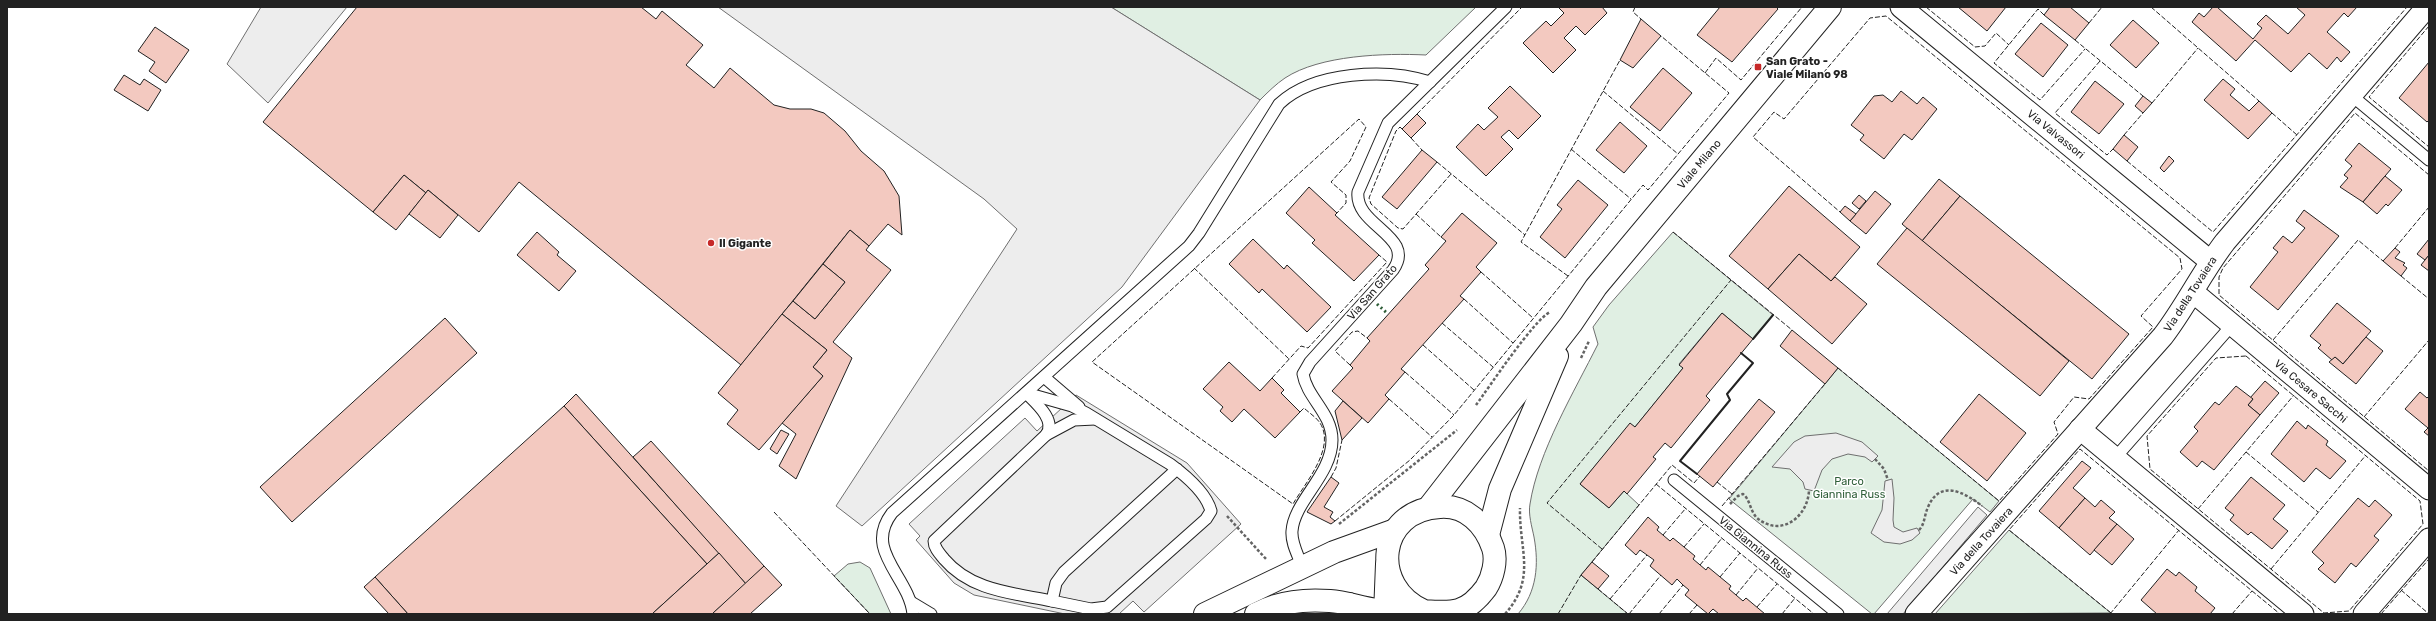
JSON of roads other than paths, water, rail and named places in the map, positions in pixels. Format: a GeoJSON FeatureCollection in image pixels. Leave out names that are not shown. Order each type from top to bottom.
{"type":"FeatureCollection","features":[{"type":"Feature","properties":{"kind":"street","name":"Viale Milano"},"geometry":{"type":"LineString","coordinates":[[1571,324],[1596,287],[1830,7]]}},
{"type":"Feature","properties":{"kind":"street","name":"Via Valvassori"},"geometry":{"type":"LineString","coordinates":[[1901,7],[2210,261]]}},
{"type":"Feature","properties":{"kind":"street","name":"Via della Tovaiera"},"geometry":{"type":"LineString","coordinates":[[1916,614],[2163,336],[2193,292],[2210,261],[2427,7]]}},
{"type":"Feature","properties":{"kind":"street","name":"Via Cesare Sacchi"},"geometry":{"type":"LineString","coordinates":[[2193,292],[2429,489]]}},
{"type":"Feature","properties":{"kind":"street"},"geometry":{"type":"LineString","coordinates":[[1429,507],[1571,324]]}},
{"type":"Feature","properties":{"kind":"street"},"geometry":{"type":"LineString","coordinates":[[1488,535],[1500,489],[1571,324]]}},
{"type":"Feature","properties":{"kind":"street"},"geometry":{"type":"LineString","coordinates":[[2080,429],[2303,614]]}},
{"type":"Feature","properties":{"kind":"street"},"geometry":{"type":"LineString","coordinates":[[1256,614],[1279,605],[1306,601],[1386,612],[1424,611],[1450,613],[1463,611],[1479,598],[1489,584],[1492,573],[1494,551],[1488,535],[1478,521],[1464,511],[1446,506],[1429,507],[1416,512],[1404,520],[1395,530],[1388,546],[1386,612]]}},
{"type":"Feature","properties":{"kind":"street"},"geometry":{"type":"LineString","coordinates":[[1204,614],[1299,559],[1395,530]]}},
{"type":"Feature","properties":{"kind":"street"},"geometry":{"type":"LineString","coordinates":[[2364,614],[2429,539]]}},
{"type":"Feature","properties":{"kind":"street"},"geometry":{"type":"LineString","coordinates":[[1387,564],[1391,581],[1400,596],[1412,606],[1424,611]]}},
{"type":"Feature","properties":{"kind":"lane","name":"Via San Grato"},"geometry":{"type":"LineString","coordinates":[[1299,559],[1292,538],[1294,523],[1327,464],[1332,438],[1327,417],[1307,386],[1303,374],[1310,362],[1396,266],[1399,258],[1396,245],[1361,210],[1357,199],[1358,192],[1385,128],[1506,7]]}},
{"type":"Feature","properties":{"kind":"lane"},"geometry":{"type":"LineString","coordinates":[[912,614],[911,602],[883,549],[882,536],[886,521],[892,513],[1188,246],[1199,233],[1272,113],[1288,96],[1297,90],[1321,81],[1356,76],[1398,74],[1430,82]]}},
{"type":"Feature","properties":{"kind":"lane"},"geometry":{"type":"LineString","coordinates":[[2351,95],[2429,160]]}},
{"type":"Feature","properties":{"kind":"lane"},"geometry":{"type":"LineString","coordinates":[[2115,458],[2232,325]]}},
{"type":"Feature","properties":{"kind":"lane"},"geometry":{"type":"LineString","coordinates":[[1044,377],[1086,413]]}},
{"type":"Feature","properties":{"kind":"lane"},"geometry":{"type":"LineString","coordinates":[[1026,393],[1072,406],[1086,413],[1177,469],[1206,500],[1211,511],[1206,519],[1107,607],[1091,610],[977,585],[951,567],[934,545],[938,534],[1046,435],[1074,420],[1097,420]]}},
{"type":"Feature","properties":{"kind":"lane"},"geometry":{"type":"LineString","coordinates":[[1026,393],[1046,415],[1050,427],[1046,435]]}},
{"type":"Feature","properties":{"kind":"lane"},"geometry":{"type":"LineString","coordinates":[[1052,602],[1056,584],[1064,572],[1177,469]]}},
{"type":"Feature","properties":{"kind":"lane","name":"Via Giannina Russ"},"geometry":{"type":"LineString","coordinates":[[1674,480],[1838,614]]}},
{"type":"Feature","properties":{"kind":"lane"},"geometry":{"type":"LineString","coordinates":[[911,602],[931,614]]}},
{"type":"Feature","properties":{"kind":"place","name":"San Grato - Viale Milano 98"},"geometry":{"type":"Point","coordinates":[1758,67]}},
{"type":"Feature","properties":{"kind":"place","name":"Il Gigante"},"geometry":{"type":"Point","coordinates":[711,243]}},
{"type":"Feature","properties":{"kind":"park label","name":"Parco Giannina Russ"},"geometry":{"type":"Point","coordinates":[1849,487]}}]}
